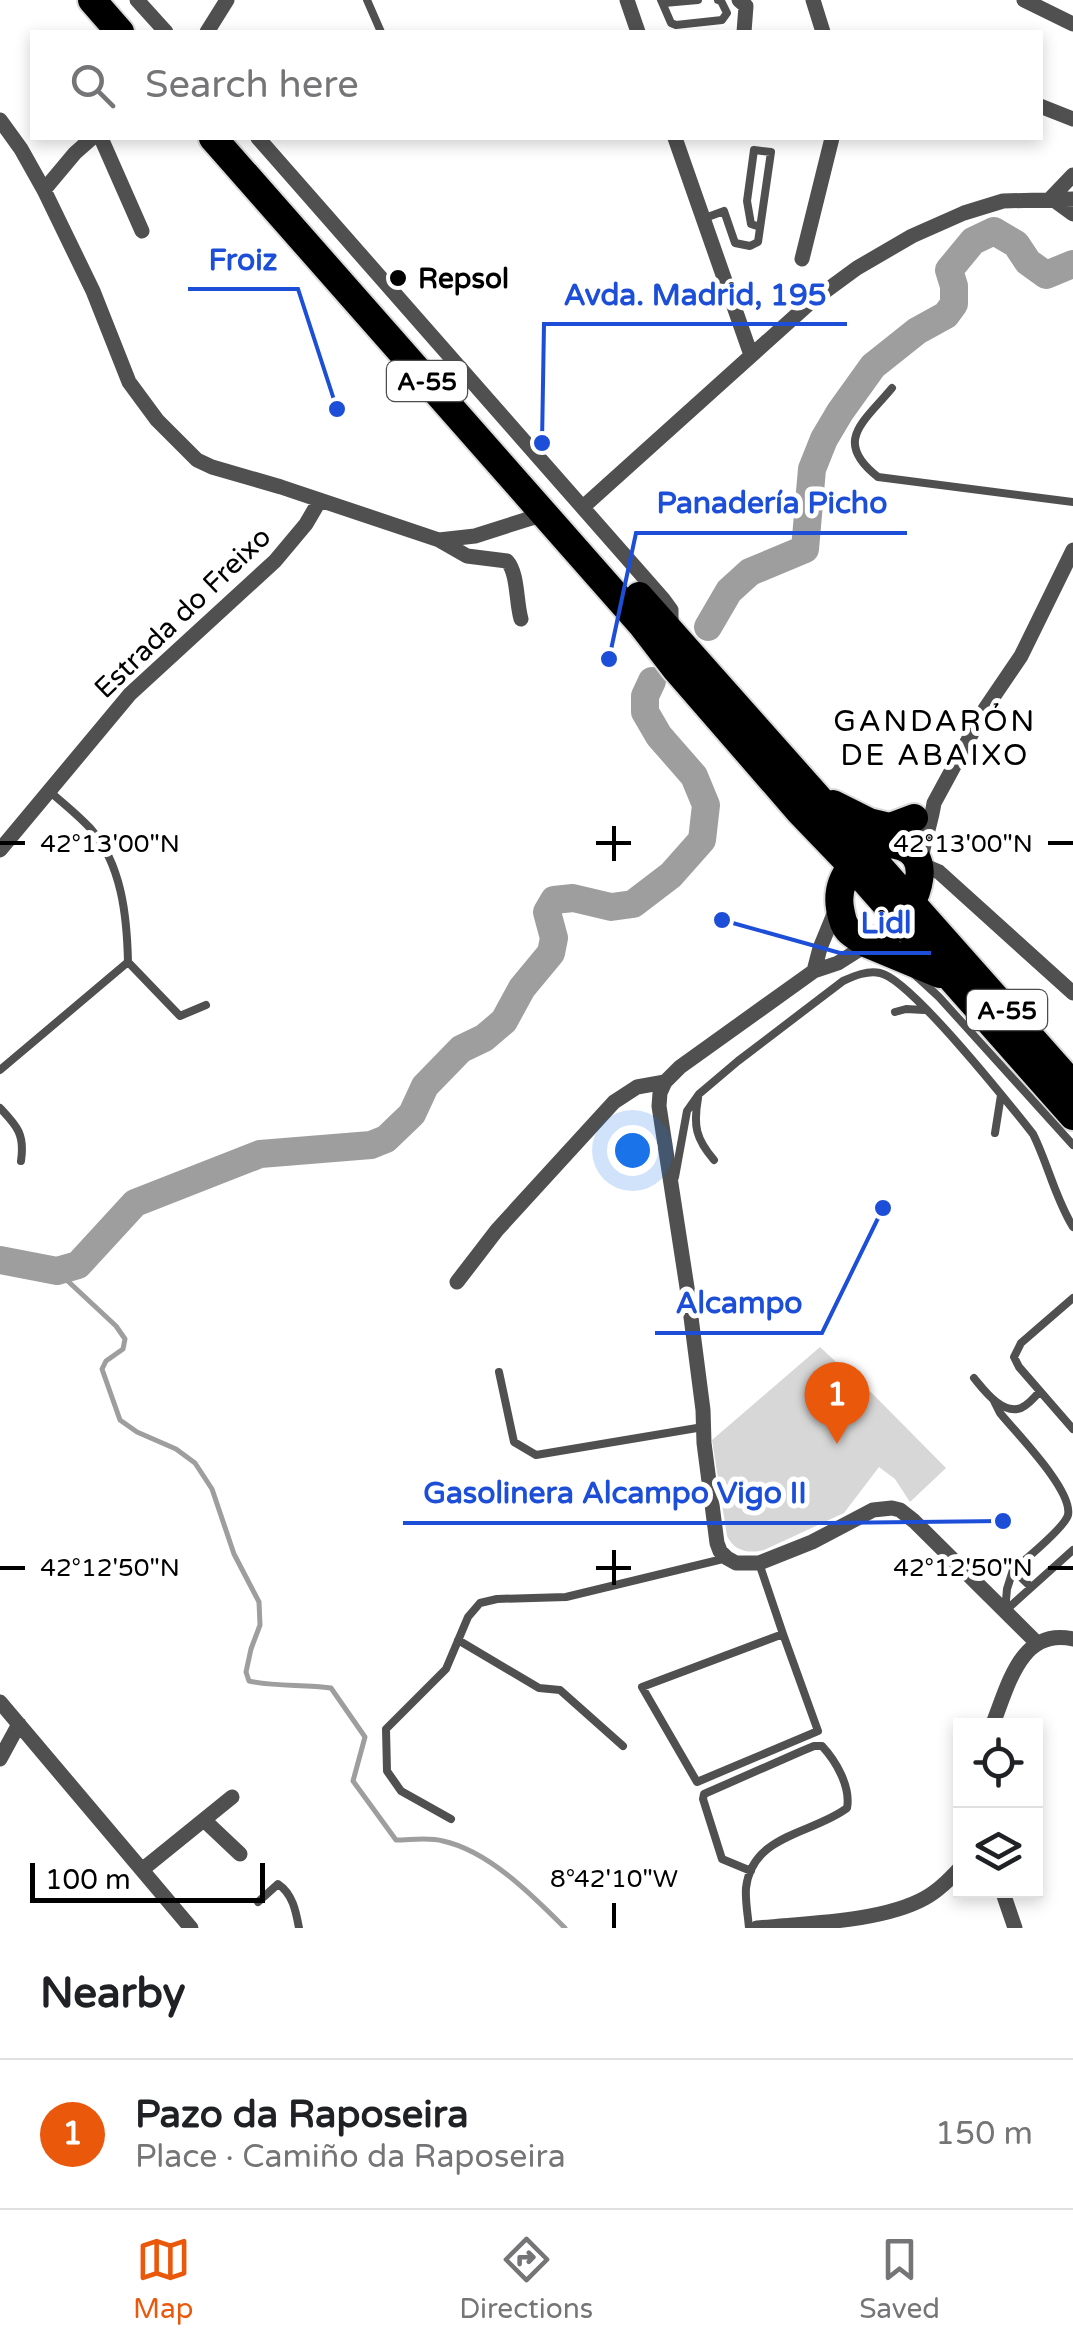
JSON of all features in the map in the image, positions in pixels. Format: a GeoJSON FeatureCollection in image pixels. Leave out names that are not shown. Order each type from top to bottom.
{"type":"FeatureCollection","features":[{"type":"Feature","properties":{"kind":"highway"},"geometry":{"type":"LineString","coordinates":[[92,0],[118,30]]}},
{"type":"Feature","properties":{"kind":"highway"},"geometry":{"type":"LineString","coordinates":[[115,0],[141,30]]}},
{"type":"Feature","properties":{"kind":"highway","name":"A-55"},"geometry":{"type":"LineString","coordinates":[[215,140],[642,625],[675,668],[809,804],[901,858],[942,936],[1073,1084]]}},
{"type":"Feature","properties":{"kind":"highway","name":"A-55"},"geometry":{"type":"LineString","coordinates":[[238,140],[671,630],[809,804]]}},
{"type":"Feature","properties":{"kind":"highway"},"geometry":{"type":"LineString","coordinates":[[809,804],[890,827],[901,858],[886,936],[868,944]]}},
{"type":"Feature","properties":{"kind":"highway"},"geometry":{"type":"LineString","coordinates":[[809,804],[848,930],[868,944],[953,981]]}},
{"type":"Feature","properties":{"kind":"highway"},"geometry":{"type":"LineString","coordinates":[[839,900],[844,877],[901,858]]}},
{"type":"Feature","properties":{"kind":"highway","name":"A-55"},"geometry":{"type":"LineString","coordinates":[[901,858],[953,981],[1073,1116]]}},
{"type":"Feature","properties":{"kind":"street"},"geometry":{"type":"LineString","coordinates":[[137,0],[164,30]]}},
{"type":"Feature","properties":{"kind":"street"},"geometry":{"type":"LineString","coordinates":[[208,30],[227,0]]}},
{"type":"Feature","properties":{"kind":"street"},"geometry":{"type":"LineString","coordinates":[[626,0],[637,30]]}},
{"type":"Feature","properties":{"kind":"street"},"geometry":{"type":"LineString","coordinates":[[740,0],[746,6],[744,30]]}},
{"type":"Feature","properties":{"kind":"street"},"geometry":{"type":"LineString","coordinates":[[814,0],[822,30]]}},
{"type":"Feature","properties":{"kind":"street"},"geometry":{"type":"LineString","coordinates":[[1024,0],[1073,24]]}},
{"type":"Feature","properties":{"kind":"street"},"geometry":{"type":"LineString","coordinates":[[1043,107],[1073,119]]}},
{"type":"Feature","properties":{"kind":"street"},"geometry":{"type":"LineString","coordinates":[[0,120],[44,190],[93,292],[130,382],[157,420],[197,460],[439,540],[467,556],[507,561],[514,568],[520,620]]}},
{"type":"Feature","properties":{"kind":"street"},"geometry":{"type":"LineString","coordinates":[[44,190],[90,140]]}},
{"type":"Feature","properties":{"kind":"street"},"geometry":{"type":"LineString","coordinates":[[103,140],[142,231]]}},
{"type":"Feature","properties":{"kind":"street"},"geometry":{"type":"LineString","coordinates":[[260,140],[671,610],[671,630]]}},
{"type":"Feature","properties":{"kind":"street"},"geometry":{"type":"LineString","coordinates":[[676,140],[751,354]]}},
{"type":"Feature","properties":{"kind":"street"},"geometry":{"type":"LineString","coordinates":[[802,259],[832,140]]}},
{"type":"Feature","properties":{"kind":"street"},"geometry":{"type":"LineString","coordinates":[[1051,198],[1073,175]]}},
{"type":"Feature","properties":{"kind":"street"},"geometry":{"type":"LineString","coordinates":[[1051,198],[1073,214]]}},
{"type":"Feature","properties":{"kind":"street"},"geometry":{"type":"LineString","coordinates":[[583,506],[812,301],[857,268],[912,236],[964,213],[1003,201],[1073,199]]}},
{"type":"Feature","properties":{"kind":"street","name":"Estrada do Freixo"},"geometry":{"type":"LineString","coordinates":[[0,850],[130,694],[274,561],[306,524],[320,500]]}},
{"type":"Feature","properties":{"kind":"street"},"geometry":{"type":"LineString","coordinates":[[439,540],[476,536],[544,514]]}},
{"type":"Feature","properties":{"kind":"street"},"geometry":{"type":"LineString","coordinates":[[1073,550],[1021,656],[985,709],[901,858],[939,872],[1073,994]]}},
{"type":"Feature","properties":{"kind":"street"},"geometry":{"type":"LineString","coordinates":[[814,971],[839,900]]}},
{"type":"Feature","properties":{"kind":"street"},"geometry":{"type":"LineString","coordinates":[[868,944],[838,963],[814,971],[700,1051],[665,1082],[660,1093],[658,1106],[693,1333],[717,1543],[726,1558],[736,1563],[759,1563],[812,1542],[872,1510],[900,1510],[1036,1642]]}},
{"type":"Feature","properties":{"kind":"street"},"geometry":{"type":"LineString","coordinates":[[457,1282],[497,1230],[614,1102],[637,1087],[665,1082]]}},
{"type":"Feature","properties":{"kind":"street"},"geometry":{"type":"LineString","coordinates":[[995,1718],[1013,1673],[1036,1642],[1053,1636],[1073,1639]]}},
{"type":"Feature","properties":{"kind":"street"},"geometry":{"type":"LineString","coordinates":[[0,1702],[190,1928]]}},
{"type":"Feature","properties":{"kind":"street"},"geometry":{"type":"LineString","coordinates":[[0,1759],[19,1724]]}},
{"type":"Feature","properties":{"kind":"street"},"geometry":{"type":"LineString","coordinates":[[143,1869],[232,1797]]}},
{"type":"Feature","properties":{"kind":"street"},"geometry":{"type":"LineString","coordinates":[[204,1820],[240,1854]]}},
{"type":"Feature","properties":{"kind":"street"},"geometry":{"type":"LineString","coordinates":[[753,1928],[838,1920],[903,1908],[926,1898],[953,1874]]}},
{"type":"Feature","properties":{"kind":"street"},"geometry":{"type":"LineString","coordinates":[[1005,1898],[1015,1928]]}},
{"type":"Feature","properties":{"kind":"lane"},"geometry":{"type":"LineString","coordinates":[[367,0],[380,30]]}},
{"type":"Feature","properties":{"kind":"lane"},"geometry":{"type":"LineString","coordinates":[[698,0],[662,2],[676,25],[722,20],[726,13],[718,0]]}},
{"type":"Feature","properties":{"kind":"lane"},"geometry":{"type":"LineString","coordinates":[[703,219],[724,211],[734,243],[750,246],[758,242],[771,152],[754,150],[746,202],[751,224],[760,227]]}},
{"type":"Feature","properties":{"kind":"lane"},"geometry":{"type":"LineString","coordinates":[[892,388],[856,433],[853,447],[862,464],[878,476],[1073,502]]}},
{"type":"Feature","properties":{"kind":"lane"},"geometry":{"type":"LineString","coordinates":[[49,791],[90,828],[107,855],[128,925],[128,962],[180,1016],[206,1005]]}},
{"type":"Feature","properties":{"kind":"lane"},"geometry":{"type":"LineString","coordinates":[[897,956],[1073,1146]]}},
{"type":"Feature","properties":{"kind":"lane"},"geometry":{"type":"LineString","coordinates":[[0,1070],[128,962]]}},
{"type":"Feature","properties":{"kind":"lane"},"geometry":{"type":"LineString","coordinates":[[673,1190],[687,1111],[699,1094],[843,981],[880,972],[898,980],[1033,1134],[1073,1227]]}},
{"type":"Feature","properties":{"kind":"lane"},"geometry":{"type":"LineString","coordinates":[[895,1012],[919,1008],[928,1012]]}},
{"type":"Feature","properties":{"kind":"lane"},"geometry":{"type":"LineString","coordinates":[[699,1094],[696,1130],[714,1160]]}},
{"type":"Feature","properties":{"kind":"lane"},"geometry":{"type":"LineString","coordinates":[[995,1133],[1001,1094]]}},
{"type":"Feature","properties":{"kind":"lane"},"geometry":{"type":"LineString","coordinates":[[0,1108],[17,1126],[23,1144],[22,1160]]}},
{"type":"Feature","properties":{"kind":"lane"},"geometry":{"type":"LineString","coordinates":[[1073,1298],[1021,1342],[1014,1358],[1073,1429]]}},
{"type":"Feature","properties":{"kind":"lane"},"geometry":{"type":"LineString","coordinates":[[499,1372],[514,1442],[536,1455],[703,1426]]}},
{"type":"Feature","properties":{"kind":"lane"},"geometry":{"type":"LineString","coordinates":[[974,1378],[1067,1500],[1068,1516],[1060,1527],[1014,1570],[1005,1611]]}},
{"type":"Feature","properties":{"kind":"lane"},"geometry":{"type":"LineString","coordinates":[[994,1401],[1015,1409],[1023,1407],[1040,1391]]}},
{"type":"Feature","properties":{"kind":"lane"},"geometry":{"type":"LineString","coordinates":[[1005,1611],[1073,1550]]}},
{"type":"Feature","properties":{"kind":"lane"},"geometry":{"type":"LineString","coordinates":[[451,1819],[400,1791],[387,1771],[386,1729],[446,1669],[468,1617],[480,1602],[566,1597],[726,1558]]}},
{"type":"Feature","properties":{"kind":"lane"},"geometry":{"type":"LineString","coordinates":[[759,1563],[818,1731],[697,1782],[642,1686],[783,1634]]}},
{"type":"Feature","properties":{"kind":"lane"},"geometry":{"type":"LineString","coordinates":[[1014,1570],[1031,1587]]}},
{"type":"Feature","properties":{"kind":"lane"},"geometry":{"type":"LineString","coordinates":[[458,1640],[539,1688],[560,1690],[623,1746]]}},
{"type":"Feature","properties":{"kind":"lane"},"geometry":{"type":"LineString","coordinates":[[751,1870],[722,1858],[704,1794],[814,1746],[822,1746],[846,1785],[847,1808],[763,1851],[751,1870],[746,1889],[753,1928]]}},
{"type":"Feature","properties":{"kind":"lane"},"geometry":{"type":"LineString","coordinates":[[258,1902],[278,1884],[294,1905],[299,1928]]}},
{"type":"Feature","properties":{"kind":"shaded area"},"geometry":{"type":"Polygon","coordinates":[[[820,1347],[851,1372],[946,1468],[910,1502],[895,1479],[879,1467],[844,1513],[764,1550],[742,1550],[727,1536],[712,1440],[820,1347]]]}},
{"type":"Feature","properties":{"kind":"waterway"},"geometry":{"type":"LineString","coordinates":[[708,627],[729,591],[750,572],[805,549],[812,469],[824,439],[873,366],[917,331],[946,315],[954,304],[949,270],[973,241],[994,231],[1016,244],[1028,262],[1046,275],[1073,264]]}},
{"type":"Feature","properties":{"kind":"waterway"},"geometry":{"type":"LineString","coordinates":[[0,1260],[57,1271],[78,1265],[135,1203],[260,1154],[371,1145],[386,1139],[412,1114],[425,1086],[461,1049],[484,1038],[504,1021],[522,988],[551,953],[554,938],[547,912],[554,900],[573,898],[611,907],[633,904],[671,875],[702,840],[706,805],[694,776],[659,736],[645,712],[645,696],[652,681]]}},
{"type":"Feature","properties":{"kind":"waterway"},"geometry":{"type":"LineString","coordinates":[[57,1271],[125,1339],[123,1349],[106,1361],[102,1369],[120,1420],[195,1463],[212,1489],[234,1554],[259,1602],[260,1625],[246,1672],[249,1681],[331,1688],[365,1737],[353,1781],[396,1840],[438,1840],[477,1854],[509,1876],[565,1928]]}},
{"type":"Feature","properties":{"kind":"place","name":"Repsol"},"geometry":{"type":"Point","coordinates":[398,278]}},
{"type":"Feature","properties":{"kind":"place","name":"Froiz"},"geometry":{"type":"Point","coordinates":[337,409]}},
{"type":"Feature","properties":{"kind":"place","name":"Avda. Madrid, 195"},"geometry":{"type":"Point","coordinates":[542,443]}},
{"type":"Feature","properties":{"kind":"place","name":"Panadería Picho"},"geometry":{"type":"Point","coordinates":[609,659]}},
{"type":"Feature","properties":{"kind":"place","name":"Lidl"},"geometry":{"type":"Point","coordinates":[722,920]}},
{"type":"Feature","properties":{"kind":"place","name":"Alcampo"},"geometry":{"type":"Point","coordinates":[883,1208]}},
{"type":"Feature","properties":{"kind":"place","name":"Pazo da Raposeira"},"geometry":{"type":"Point","coordinates":[837,1444]}},
{"type":"Feature","properties":{"kind":"place","name":"Gasolinera Alcampo Vigo II"},"geometry":{"type":"Point","coordinates":[1003,1521]}},
{"type":"Feature","properties":{"kind":"district","name":"GANDARÓN DE ABAIXO"},"geometry":{"type":"Point","coordinates":[935,738]}}]}
